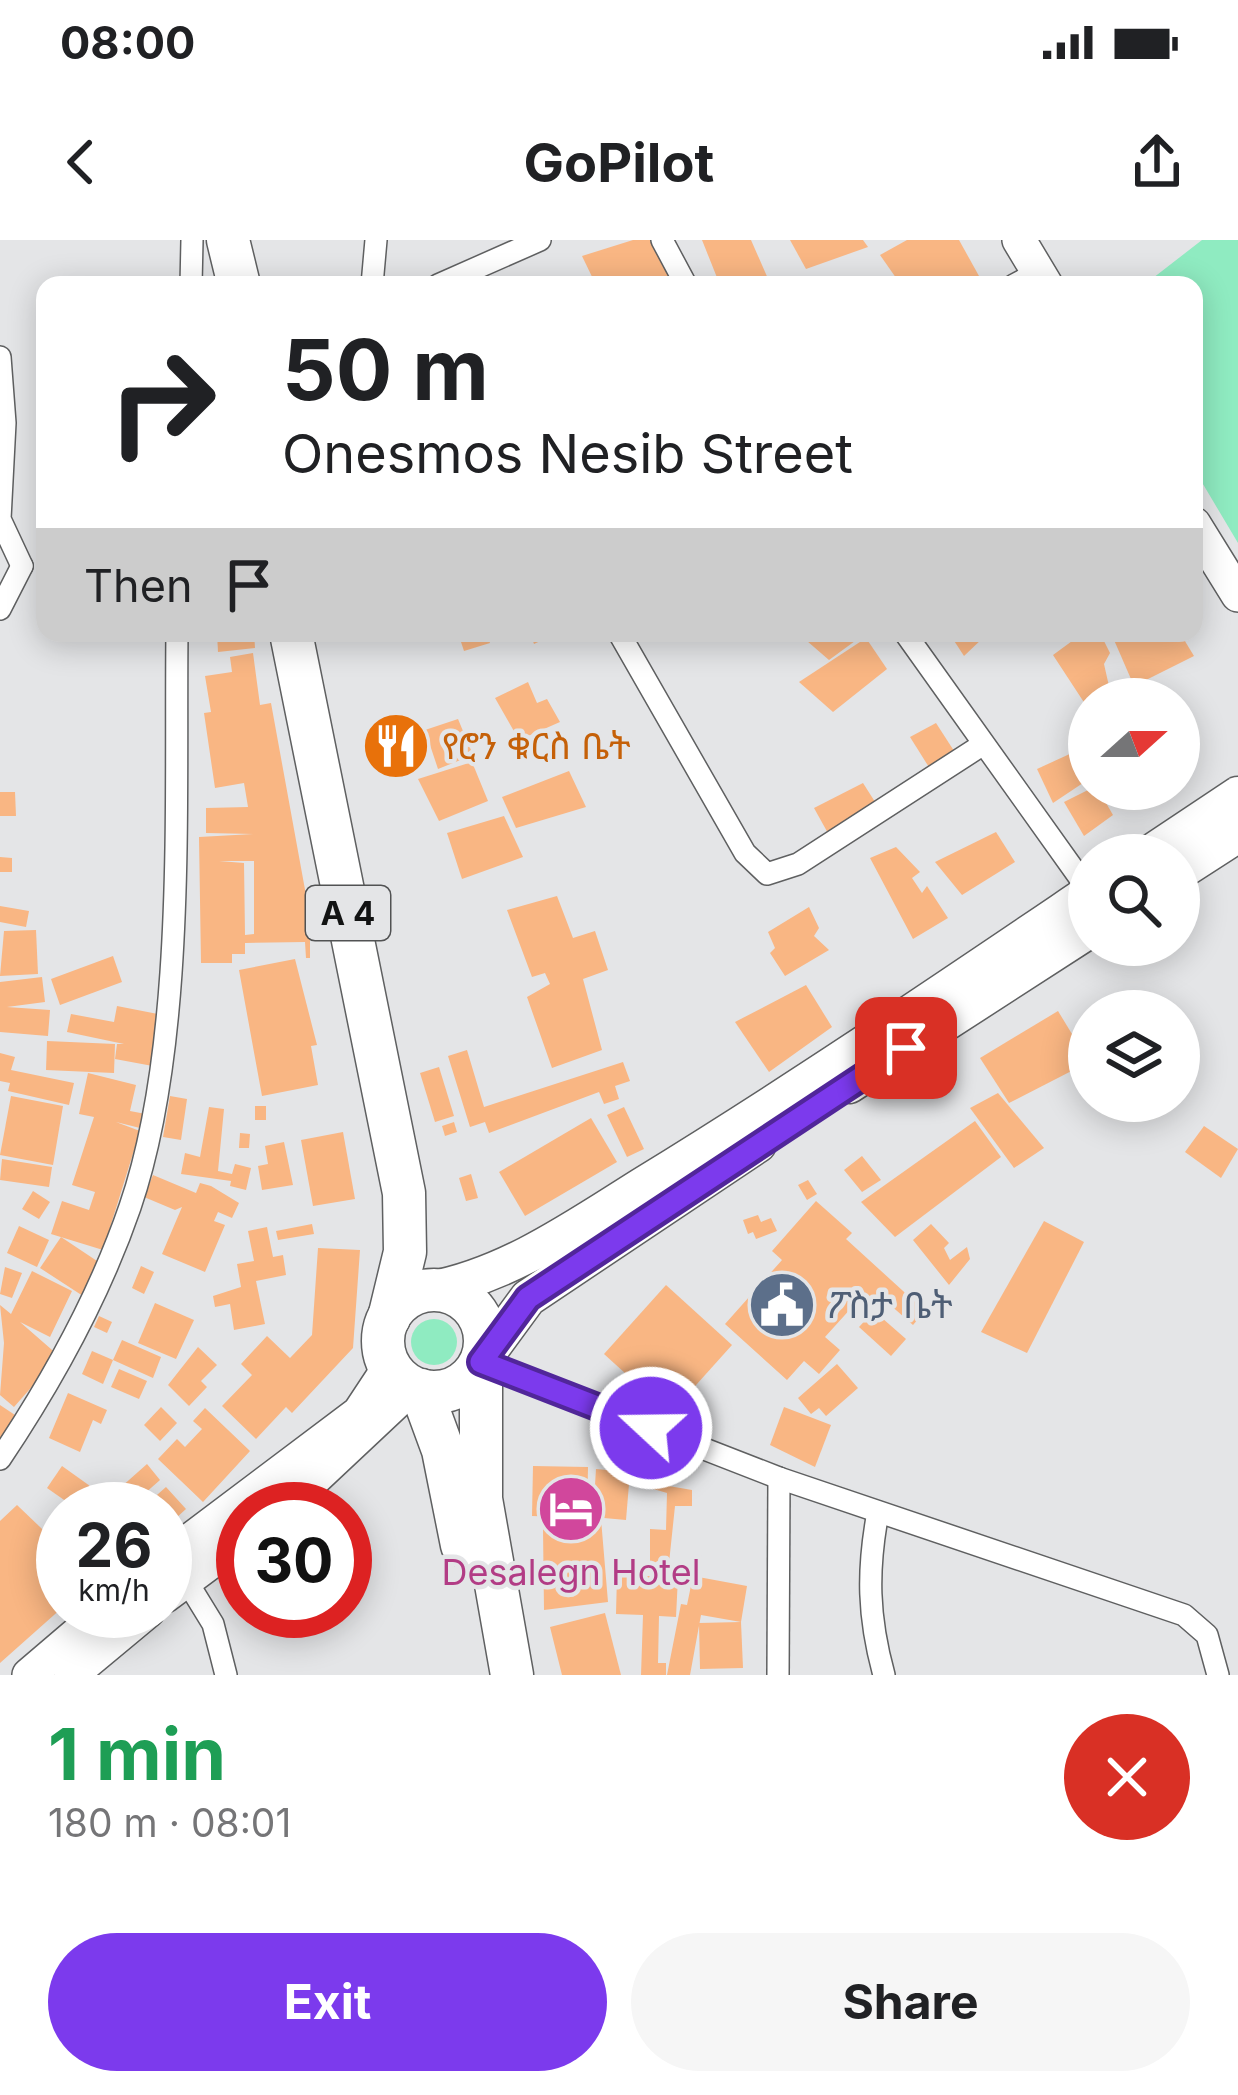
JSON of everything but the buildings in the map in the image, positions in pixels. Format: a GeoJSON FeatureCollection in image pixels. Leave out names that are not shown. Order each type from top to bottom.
{"type":"FeatureCollection","features":[{"type":"Feature","properties":{"kind":"highway"},"geometry":{"type":"LineString","coordinates":[[228,240],[237,276]]}},
{"type":"Feature","properties":{"kind":"highway","name":"A 4"},"geometry":{"type":"LineString","coordinates":[[293,642],[404,1192],[406,1252],[388,1318]]}},
{"type":"Feature","properties":{"kind":"highway","name":"A 4"},"geometry":{"type":"LineString","coordinates":[[404,1192],[453,1295]]}},
{"type":"Feature","properties":{"kind":"highway"},"geometry":{"type":"LineString","coordinates":[[488,1675],[443,1450],[384,1334],[388,1318],[412,1295],[453,1295],[484,1334],[481,1499],[512,1675]]}},
{"type":"Feature","properties":{"kind":"highway"},"geometry":{"type":"LineString","coordinates":[[408,1381],[457,1387],[481,1362]]}},
{"type":"Feature","properties":{"kind":"main road"},"geometry":{"type":"LineString","coordinates":[[1180,834],[1238,795]]}},
{"type":"Feature","properties":{"kind":"main road"},"geometry":{"type":"LineString","coordinates":[[1200,858],[1238,834]]}},
{"type":"Feature","properties":{"kind":"main road"},"geometry":{"type":"LineString","coordinates":[[760,1130],[1068,907]]}},
{"type":"Feature","properties":{"kind":"main road"},"geometry":{"type":"LineString","coordinates":[[453,1295],[506,1265],[649,1199],[1068,943]]}},
{"type":"Feature","properties":{"kind":"main road"},"geometry":{"type":"LineString","coordinates":[[481,1362],[528,1298],[649,1199]]}},
{"type":"Feature","properties":{"kind":"street"},"geometry":{"type":"LineString","coordinates":[[190,276],[192,240]]}},
{"type":"Feature","properties":{"kind":"street"},"geometry":{"type":"LineString","coordinates":[[373,276],[376,240]]}},
{"type":"Feature","properties":{"kind":"street"},"geometry":{"type":"LineString","coordinates":[[458,276],[540,240]]}},
{"type":"Feature","properties":{"kind":"street"},"geometry":{"type":"LineString","coordinates":[[662,240],[681,276]]}},
{"type":"Feature","properties":{"kind":"street"},"geometry":{"type":"LineString","coordinates":[[1019,240],[1031,276]]}},
{"type":"Feature","properties":{"kind":"street"},"geometry":{"type":"LineString","coordinates":[[0,357],[5,423],[0,519],[34,567],[0,609]]}},
{"type":"Feature","properties":{"kind":"street"},"geometry":{"type":"LineString","coordinates":[[1203,539],[1238,595]]}},
{"type":"Feature","properties":{"kind":"street"},"geometry":{"type":"LineString","coordinates":[[0,1459],[73,1339],[107,1267],[136,1183],[168,977],[177,642]]}},
{"type":"Feature","properties":{"kind":"street"},"geometry":{"type":"LineString","coordinates":[[624,642],[745,853],[767,874],[798,864],[982,745]]}},
{"type":"Feature","properties":{"kind":"street"},"geometry":{"type":"LineString","coordinates":[[911,642],[1068,863]]}},
{"type":"Feature","properties":{"kind":"street"},"geometry":{"type":"LineString","coordinates":[[481,1362],[779,1478],[1184,1615],[1207,1635],[1218,1675]]}},
{"type":"Feature","properties":{"kind":"street"},"geometry":{"type":"LineString","coordinates":[[309,1482],[408,1381]]}},
{"type":"Feature","properties":{"kind":"street"},"geometry":{"type":"LineString","coordinates":[[192,1561],[358,1413],[408,1381]]}},
{"type":"Feature","properties":{"kind":"street"},"geometry":{"type":"LineString","coordinates":[[778,1675],[779,1478]]}},
{"type":"Feature","properties":{"kind":"street"},"geometry":{"type":"LineString","coordinates":[[878,1512],[868,1570],[869,1622],[884,1675]]}},
{"type":"Feature","properties":{"kind":"street"},"geometry":{"type":"LineString","coordinates":[[192,1601],[213,1624],[226,1675]]}},
{"type":"Feature","properties":{"kind":"street"},"geometry":{"type":"LineString","coordinates":[[29,1675],[72,1638]]}},
{"type":"Feature","properties":{"kind":"street"},"geometry":{"type":"LineString","coordinates":[[71,1675],[116,1638]]}},
{"type":"Feature","properties":{"kind":"green space"},"geometry":{"type":"Polygon","coordinates":[[[1202,240],[1238,240],[1238,543],[1203,484],[1203,276],[1156,276],[1202,240]]]}},
{"type":"Feature","properties":{"kind":"green space"},"geometry":{"type":"Polygon","coordinates":[[[434,1319],[451,1325],[457,1342],[451,1359],[434,1365],[417,1359],[411,1342],[417,1325],[434,1319]]]}},
{"type":"Feature","properties":{"kind":"place","name":"የሮን ቁርስ ቤት"},"geometry":{"type":"Point","coordinates":[396,746]}},
{"type":"Feature","properties":{"kind":"place","name":"ፖስታ ቤት"},"geometry":{"type":"Point","coordinates":[782,1305]}},
{"type":"Feature","properties":{"kind":"place","name":"Desalegn Hotel"},"geometry":{"type":"Point","coordinates":[571,1509]}},
{"type":"Feature","properties":{"kind":"route"},"geometry":{"type":"LineString","coordinates":[[651,1428],[481,1362],[528,1298],[906,1048]]}}]}
